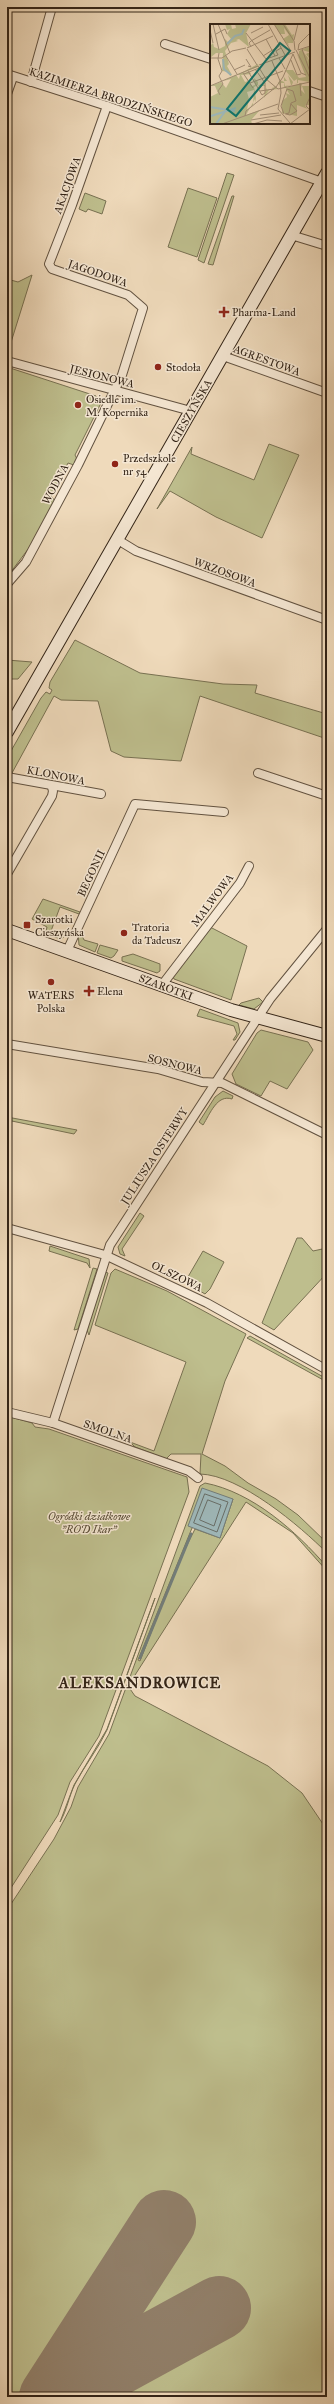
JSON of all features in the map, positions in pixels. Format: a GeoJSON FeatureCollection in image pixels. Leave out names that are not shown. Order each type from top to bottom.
{"type":"FeatureCollection","features":[{"type":"Feature","properties":{"kind":"main road","name":"CIESZYŃSKA"},"geometry":{"type":"LineString","coordinates":[[7,732],[324,177]]}},
{"type":"Feature","properties":{"kind":"main road","name":"SZAROTKI"},"geometry":{"type":"LineString","coordinates":[[7,930],[257,1018],[327,1036]]}},
{"type":"Feature","properties":{"kind":"street"},"geometry":{"type":"LineString","coordinates":[[31,82],[52,7]]}},
{"type":"Feature","properties":{"kind":"street"},"geometry":{"type":"LineString","coordinates":[[166,44],[210,59]]}},
{"type":"Feature","properties":{"kind":"street"},"geometry":{"type":"LineString","coordinates":[[7,94],[10,76]]}},
{"type":"Feature","properties":{"kind":"street","name":"KAZIMIERZA BRODZIŃSKIEGO"},"geometry":{"type":"LineString","coordinates":[[10,76],[324,177]]}},
{"type":"Feature","properties":{"kind":"street"},"geometry":{"type":"LineString","coordinates":[[310,91],[327,97]]}},
{"type":"Feature","properties":{"kind":"street","name":"AKACJOWA"},"geometry":{"type":"LineString","coordinates":[[52,269],[49,264],[72,205],[107,106]]}},
{"type":"Feature","properties":{"kind":"street"},"geometry":{"type":"LineString","coordinates":[[291,235],[327,246]]}},
{"type":"Feature","properties":{"kind":"street","name":"JAGODOWA"},"geometry":{"type":"LineString","coordinates":[[52,269],[128,295],[143,308],[115,390]]}},
{"type":"Feature","properties":{"kind":"street","name":"AGRESTOWA"},"geometry":{"type":"LineString","coordinates":[[223,356],[327,393]]}},
{"type":"Feature","properties":{"kind":"street","name":"JESIONOWA"},"geometry":{"type":"LineString","coordinates":[[7,360],[191,411]]}},
{"type":"Feature","properties":{"kind":"street","name":"WODNA"},"geometry":{"type":"LineString","coordinates":[[7,584],[20,571],[34,548],[115,390]]}},
{"type":"Feature","properties":{"kind":"street","name":"WRZOSOWA"},"geometry":{"type":"LineString","coordinates":[[118,540],[136,551],[327,620]]}},
{"type":"Feature","properties":{"kind":"street"},"geometry":{"type":"LineString","coordinates":[[258,773],[327,796]]}},
{"type":"Feature","properties":{"kind":"street","name":"KLONOWA"},"geometry":{"type":"LineString","coordinates":[[7,777],[52,787],[101,794]]}},
{"type":"Feature","properties":{"kind":"street"},"geometry":{"type":"LineString","coordinates":[[7,874],[52,796],[52,787]]}},
{"type":"Feature","properties":{"kind":"street","name":"BEGONII"},"geometry":{"type":"LineString","coordinates":[[67,951],[135,804],[224,812]]}},
{"type":"Feature","properties":{"kind":"street","name":"MALWOWA"},"geometry":{"type":"LineString","coordinates":[[162,985],[240,883],[249,866]]}},
{"type":"Feature","properties":{"kind":"street","name":"JULIUSZA OSTERWY"},"geometry":{"type":"LineString","coordinates":[[53,1423],[105,1255],[257,1018],[270,999],[327,929]]}},
{"type":"Feature","properties":{"kind":"street","name":"SOSNOWA"},"geometry":{"type":"LineString","coordinates":[[7,1044],[158,1069],[202,1082],[216,1082],[232,1087],[327,1135]]}},
{"type":"Feature","properties":{"kind":"street","name":"OLSZOWA"},"geometry":{"type":"LineString","coordinates":[[7,1228],[105,1255],[206,1303],[327,1370]]}},
{"type":"Feature","properties":{"kind":"street","name":"SMOLNA"},"geometry":{"type":"LineString","coordinates":[[7,1412],[53,1423],[189,1471],[198,1478]]}},
{"type":"Feature","properties":{"kind":"green space"},"geometry":{"type":"Polygon","coordinates":[[[227,173],[234,175],[204,263],[198,260],[227,173]]]}},
{"type":"Feature","properties":{"kind":"green space"},"geometry":{"type":"Polygon","coordinates":[[[188,188],[217,198],[197,257],[168,247],[188,188]]]}},
{"type":"Feature","properties":{"kind":"green space"},"geometry":{"type":"Polygon","coordinates":[[[85,193],[106,201],[102,214],[88,209],[86,212],[79,209],[85,193]]]}},
{"type":"Feature","properties":{"kind":"green space"},"geometry":{"type":"Polygon","coordinates":[[[232,196],[234,196],[213,265],[208,264],[232,196]]]}},
{"type":"Feature","properties":{"kind":"green space"},"geometry":{"type":"Polygon","coordinates":[[[32,275],[7,352],[7,279],[18,282],[32,275]]]}},
{"type":"Feature","properties":{"kind":"green space"},"geometry":{"type":"Polygon","coordinates":[[[7,367],[96,396],[101,403],[75,455],[77,459],[74,465],[68,463],[51,496],[55,501],[32,544],[7,577],[7,367]]]}},
{"type":"Feature","properties":{"kind":"green space"},"geometry":{"type":"Polygon","coordinates":[[[269,444],[299,455],[262,538],[216,517],[170,491],[157,509],[192,447],[191,454],[254,480],[269,444]]]}},
{"type":"Feature","properties":{"kind":"green space"},"geometry":{"type":"Polygon","coordinates":[[[75,640],[140,673],[223,684],[257,685],[255,693],[327,714],[327,739],[200,696],[181,761],[124,757],[111,751],[98,701],[61,700],[54,696],[12,773],[7,771],[7,758],[41,698],[46,692],[50,694],[52,690],[49,688],[50,682],[75,640]]]}},
{"type":"Feature","properties":{"kind":"green space"},"geometry":{"type":"Polygon","coordinates":[[[7,660],[32,662],[18,679],[7,679],[7,660]]]}},
{"type":"Feature","properties":{"kind":"green space"},"geometry":{"type":"Polygon","coordinates":[[[43,899],[80,912],[79,914],[60,907],[51,931],[65,936],[63,938],[53,936],[46,931],[47,927],[32,919],[43,899]]]}},
{"type":"Feature","properties":{"kind":"green space"},"geometry":{"type":"Polygon","coordinates":[[[210,927],[247,946],[231,1000],[174,979],[173,977],[210,927]]]}},
{"type":"Feature","properties":{"kind":"green space"},"geometry":{"type":"Polygon","coordinates":[[[80,931],[84,940],[98,944],[95,952],[79,945],[78,933],[80,931]]]}},
{"type":"Feature","properties":{"kind":"green space"},"geometry":{"type":"Polygon","coordinates":[[[100,945],[118,950],[111,958],[97,953],[100,945]]]}},
{"type":"Feature","properties":{"kind":"green space"},"geometry":{"type":"Polygon","coordinates":[[[133,954],[160,964],[160,971],[157,973],[122,961],[122,957],[133,954]]]}},
{"type":"Feature","properties":{"kind":"green space"},"geometry":{"type":"Polygon","coordinates":[[[259,998],[263,1002],[254,1009],[239,1005],[241,1003],[259,998]]]}},
{"type":"Feature","properties":{"kind":"green space"},"geometry":{"type":"Polygon","coordinates":[[[200,1009],[238,1023],[240,1032],[235,1040],[233,1040],[237,1034],[234,1026],[197,1016],[200,1009]]]}},
{"type":"Feature","properties":{"kind":"green space"},"geometry":{"type":"Polygon","coordinates":[[[261,1030],[308,1042],[313,1050],[287,1089],[270,1081],[261,1096],[236,1084],[232,1074],[257,1033],[261,1030]]]}},
{"type":"Feature","properties":{"kind":"green space"},"geometry":{"type":"Polygon","coordinates":[[[223,1091],[233,1096],[232,1099],[222,1099],[218,1102],[203,1125],[199,1122],[215,1097],[223,1091]]]}},
{"type":"Feature","properties":{"kind":"green space"},"geometry":{"type":"Polygon","coordinates":[[[7,1117],[77,1130],[74,1134],[7,1120],[7,1117]]]}},
{"type":"Feature","properties":{"kind":"green space"},"geometry":{"type":"Polygon","coordinates":[[[140,1213],[144,1216],[122,1249],[125,1256],[120,1254],[118,1247],[140,1213]]]}},
{"type":"Feature","properties":{"kind":"green space"},"geometry":{"type":"Polygon","coordinates":[[[297,1238],[302,1238],[313,1251],[327,1248],[327,1273],[274,1330],[262,1323],[297,1238]]]}},
{"type":"Feature","properties":{"kind":"green space"},"geometry":{"type":"Polygon","coordinates":[[[50,1246],[89,1259],[90,1268],[87,1263],[49,1251],[50,1246]]]}},
{"type":"Feature","properties":{"kind":"green space"},"geometry":{"type":"Polygon","coordinates":[[[203,1251],[224,1262],[210,1289],[205,1294],[185,1282],[203,1251]]]}},
{"type":"Feature","properties":{"kind":"green space"},"geometry":{"type":"Polygon","coordinates":[[[93,1268],[97,1269],[78,1329],[74,1330],[93,1268]]]}},
{"type":"Feature","properties":{"kind":"green space"},"geometry":{"type":"Polygon","coordinates":[[[115,1269],[167,1291],[246,1334],[225,1381],[202,1454],[225,1466],[248,1483],[276,1499],[298,1515],[327,1543],[327,1553],[285,1516],[251,1492],[216,1477],[200,1474],[201,1454],[171,1454],[166,1459],[135,1447],[130,1442],[154,1451],[186,1362],[95,1325],[111,1273],[115,1269]]]}},
{"type":"Feature","properties":{"kind":"green space"},"geometry":{"type":"Polygon","coordinates":[[[105,1272],[108,1273],[89,1335],[87,1330],[105,1272]]]}},
{"type":"Feature","properties":{"kind":"green space"},"geometry":{"type":"Polygon","coordinates":[[[250,1336],[327,1379],[327,1382],[247,1338],[250,1336]]]}},
{"type":"Feature","properties":{"kind":"green space","name":"Ogródki działkowe \"ROD Ikar\""},"geometry":{"type":"Polygon","coordinates":[[[7,1416],[32,1423],[35,1427],[49,1429],[187,1477],[189,1492],[99,1736],[70,1782],[58,1815],[7,1894],[7,1416]]]}},
{"type":"Feature","properties":{"kind":"green space"},"geometry":{"type":"Polygon","coordinates":[[[205,1483],[222,1488],[240,1495],[256,1504],[287,1527],[315,1553],[327,1567],[327,1571],[293,1533],[246,1502],[128,1686],[135,1696],[268,1766],[302,1793],[327,1830],[327,2397],[7,2397],[7,1910],[54,1839],[71,1807],[78,1787],[109,1734],[200,1486],[205,1483]],[[233,1499],[192,1528],[138,1660],[140,1661],[179,1561],[195,1529],[220,1538],[233,1499]]]}},
{"type":"Feature","properties":{"kind":"green space"},"geometry":{"type":"Polygon","coordinates":[[[155,1598],[107,1730],[75,1784],[60,1822],[74,1785],[107,1729],[155,1598]]]}},
{"type":"Feature","properties":{"kind":"water"},"geometry":{"type":"Polygon","coordinates":[[[202,1488],[233,1499],[220,1538],[188,1526],[202,1488]]]}},
{"type":"Feature","properties":{"kind":"waterway"},"geometry":{"type":"LineString","coordinates":[[140,1658],[191,1534]]}},
{"type":"Feature","properties":{"kind":"runway"},"geometry":{"type":"LineString","coordinates":[[51,2397],[164,2222]]}},
{"type":"Feature","properties":{"kind":"runway"},"geometry":{"type":"LineString","coordinates":[[56,2397],[219,2308]]}},
{"type":"Feature","properties":{"kind":"place","name":"Pharma-Land"},"geometry":{"type":"Point","coordinates":[224,312]}},
{"type":"Feature","properties":{"kind":"place","name":"Stodoła"},"geometry":{"type":"Point","coordinates":[158,367]}},
{"type":"Feature","properties":{"kind":"place","name":"Osiedle im. M. Kopernika"},"geometry":{"type":"Point","coordinates":[78,405]}},
{"type":"Feature","properties":{"kind":"place","name":"Przedszkole nr 54"},"geometry":{"type":"Point","coordinates":[115,464]}},
{"type":"Feature","properties":{"kind":"place","name":"Szarotki Cieszyńska"},"geometry":{"type":"Point","coordinates":[27,925]}},
{"type":"Feature","properties":{"kind":"place","name":"Tratoria da Tadeusz"},"geometry":{"type":"Point","coordinates":[124,933]}},
{"type":"Feature","properties":{"kind":"place","name":"WATERS Polska"},"geometry":{"type":"Point","coordinates":[51,982]}},
{"type":"Feature","properties":{"kind":"place","name":"Elena"},"geometry":{"type":"Point","coordinates":[89,991]}},
{"type":"Feature","properties":{"kind":"district","name":"ALEKSANDROWICE"},"geometry":{"type":"Point","coordinates":[140,1683]}}]}
